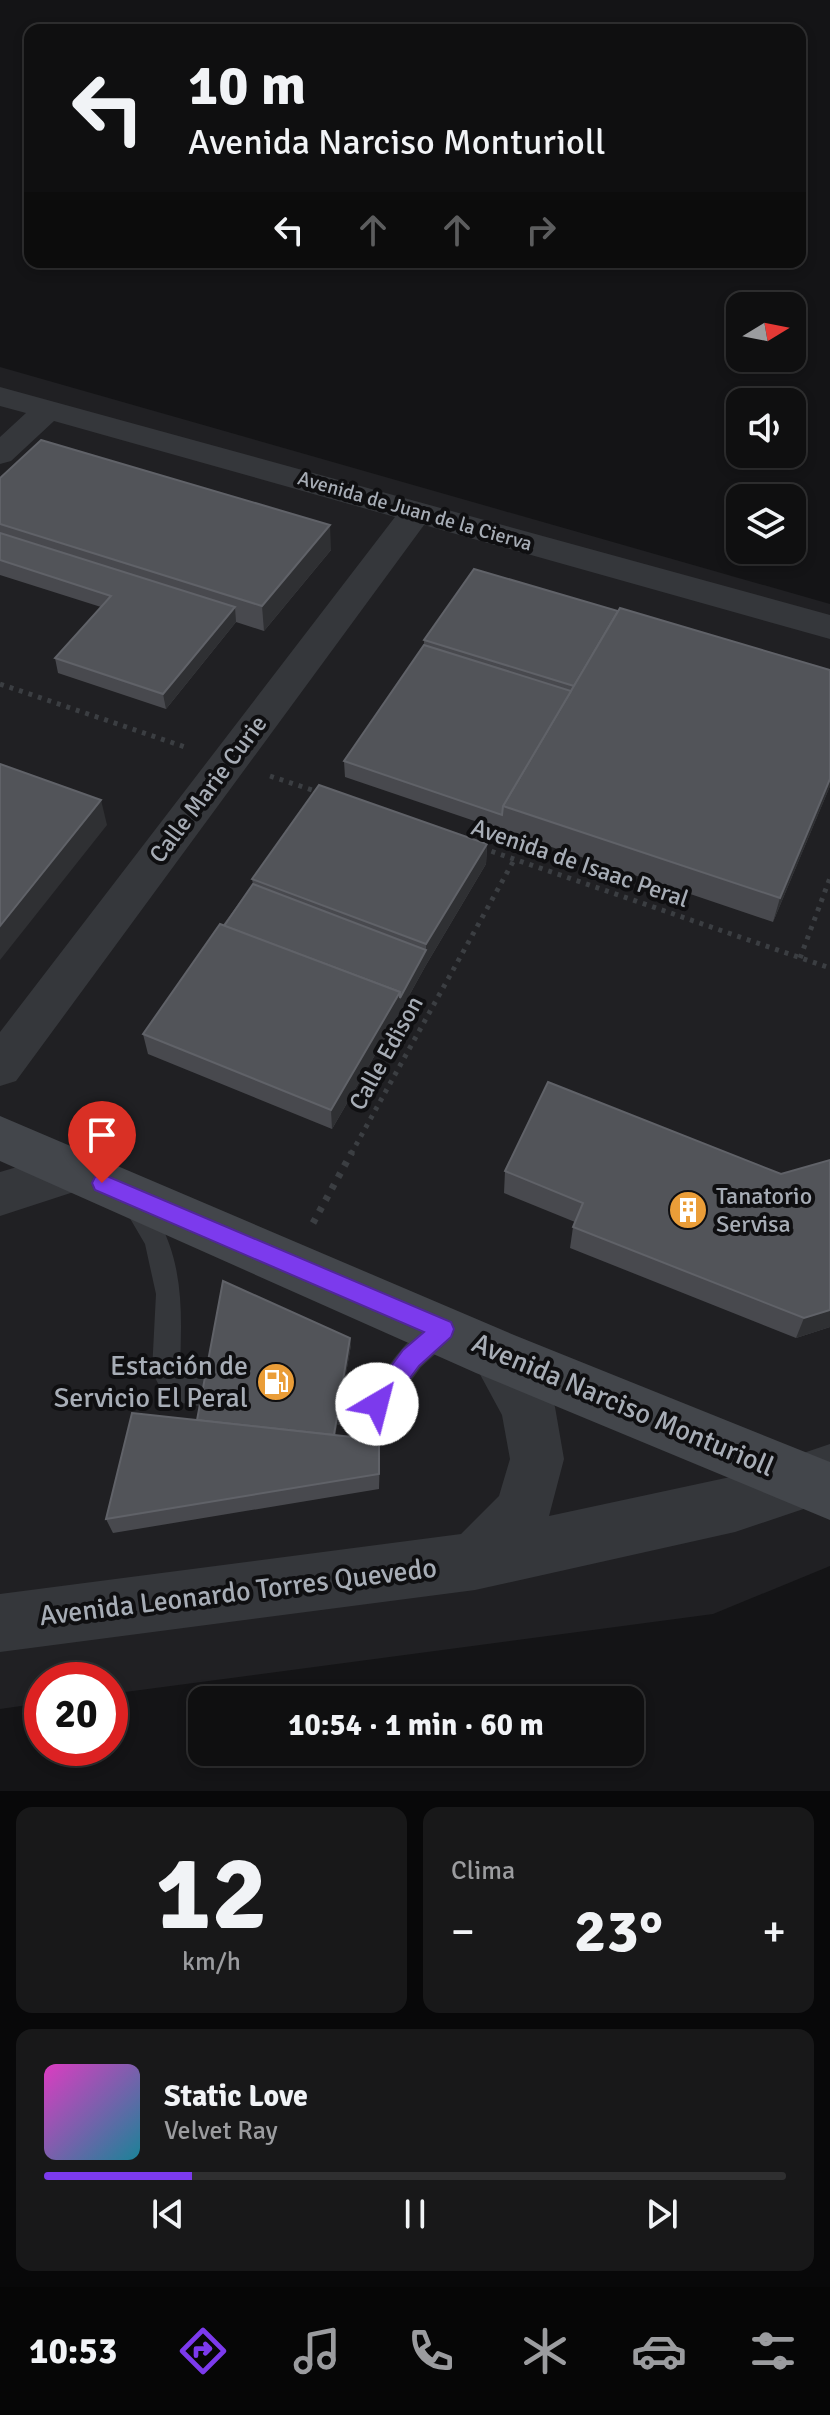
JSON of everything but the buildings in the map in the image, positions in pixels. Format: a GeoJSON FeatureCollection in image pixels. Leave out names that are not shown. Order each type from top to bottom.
{"type":"FeatureCollection","features":[{"type":"Feature","properties":{"kind":"street","name":"Avenida de Juan de la Cierva"},"geometry":{"type":"LineString","coordinates":[[0,396],[830,627]]}},
{"type":"Feature","properties":{"kind":"street"},"geometry":{"type":"LineString","coordinates":[[0,454],[48,410]]}},
{"type":"Feature","properties":{"kind":"street","name":"Calle Marie Curie"},"geometry":{"type":"LineString","coordinates":[[0,1067],[416,512]]}},
{"type":"Feature","properties":{"kind":"street","name":"Avenida Narciso Monturioll"},"geometry":{"type":"LineString","coordinates":[[0,1138],[495,1354],[824,1487]]}},
{"type":"Feature","properties":{"kind":"street"},"geometry":{"type":"LineString","coordinates":[[0,1194],[75,1171]]}},
{"type":"Feature","properties":{"kind":"street"},"geometry":{"type":"LineString","coordinates":[[475,1561],[523,1512],[537,1459],[528,1407],[495,1354]]}},
{"type":"Feature","properties":{"kind":"street","name":"Avenida Leonardo Torres Quevedo"},"geometry":{"type":"LineString","coordinates":[[0,1623],[475,1561],[824,1487]]}},
{"type":"Feature","properties":{"kind":"lane"},"geometry":{"type":"LineString","coordinates":[[129,1195],[157,1241],[169,1294],[166,1371],[178,1388],[251,1399]]}},
{"type":"Feature","properties":{"kind":"lane"},"geometry":{"type":"LineString","coordinates":[[280,1403],[354,1414],[377,1404],[411,1358],[443,1329]]}},
{"type":"Feature","properties":{"kind":"path"},"geometry":{"type":"LineString","coordinates":[[0,684],[334,798]]}},
{"type":"Feature","properties":{"kind":"path","name":"Avenida de Isaac Peral"},"geometry":{"type":"LineString","coordinates":[[469,844],[830,968]]}},
{"type":"Feature","properties":{"kind":"path","name":"Calle Edison"},"geometry":{"type":"LineString","coordinates":[[290,1264],[514,860]]}},
{"type":"Feature","properties":{"kind":"path"},"geometry":{"type":"LineString","coordinates":[[800,958],[830,878]]}},
{"type":"Feature","properties":{"kind":"shaded area"},"geometry":{"type":"Polygon","coordinates":[[[0,367],[830,604],[830,1566],[713,1614],[128,1692],[128,1662],[24,1662],[24,1706],[0,1709],[0,367]]]}},
{"type":"Feature","properties":{"kind":"place","name":"Tanatorio Servisa"},"geometry":{"type":"Point","coordinates":[688,1210]}},
{"type":"Feature","properties":{"kind":"place","name":"Estación de Servicio El Peral"},"geometry":{"type":"Point","coordinates":[276,1382]}},
{"type":"Feature","properties":{"kind":"route"},"geometry":{"type":"LineString","coordinates":[[102,1183],[443,1329],[411,1358],[377,1404]]}}]}
